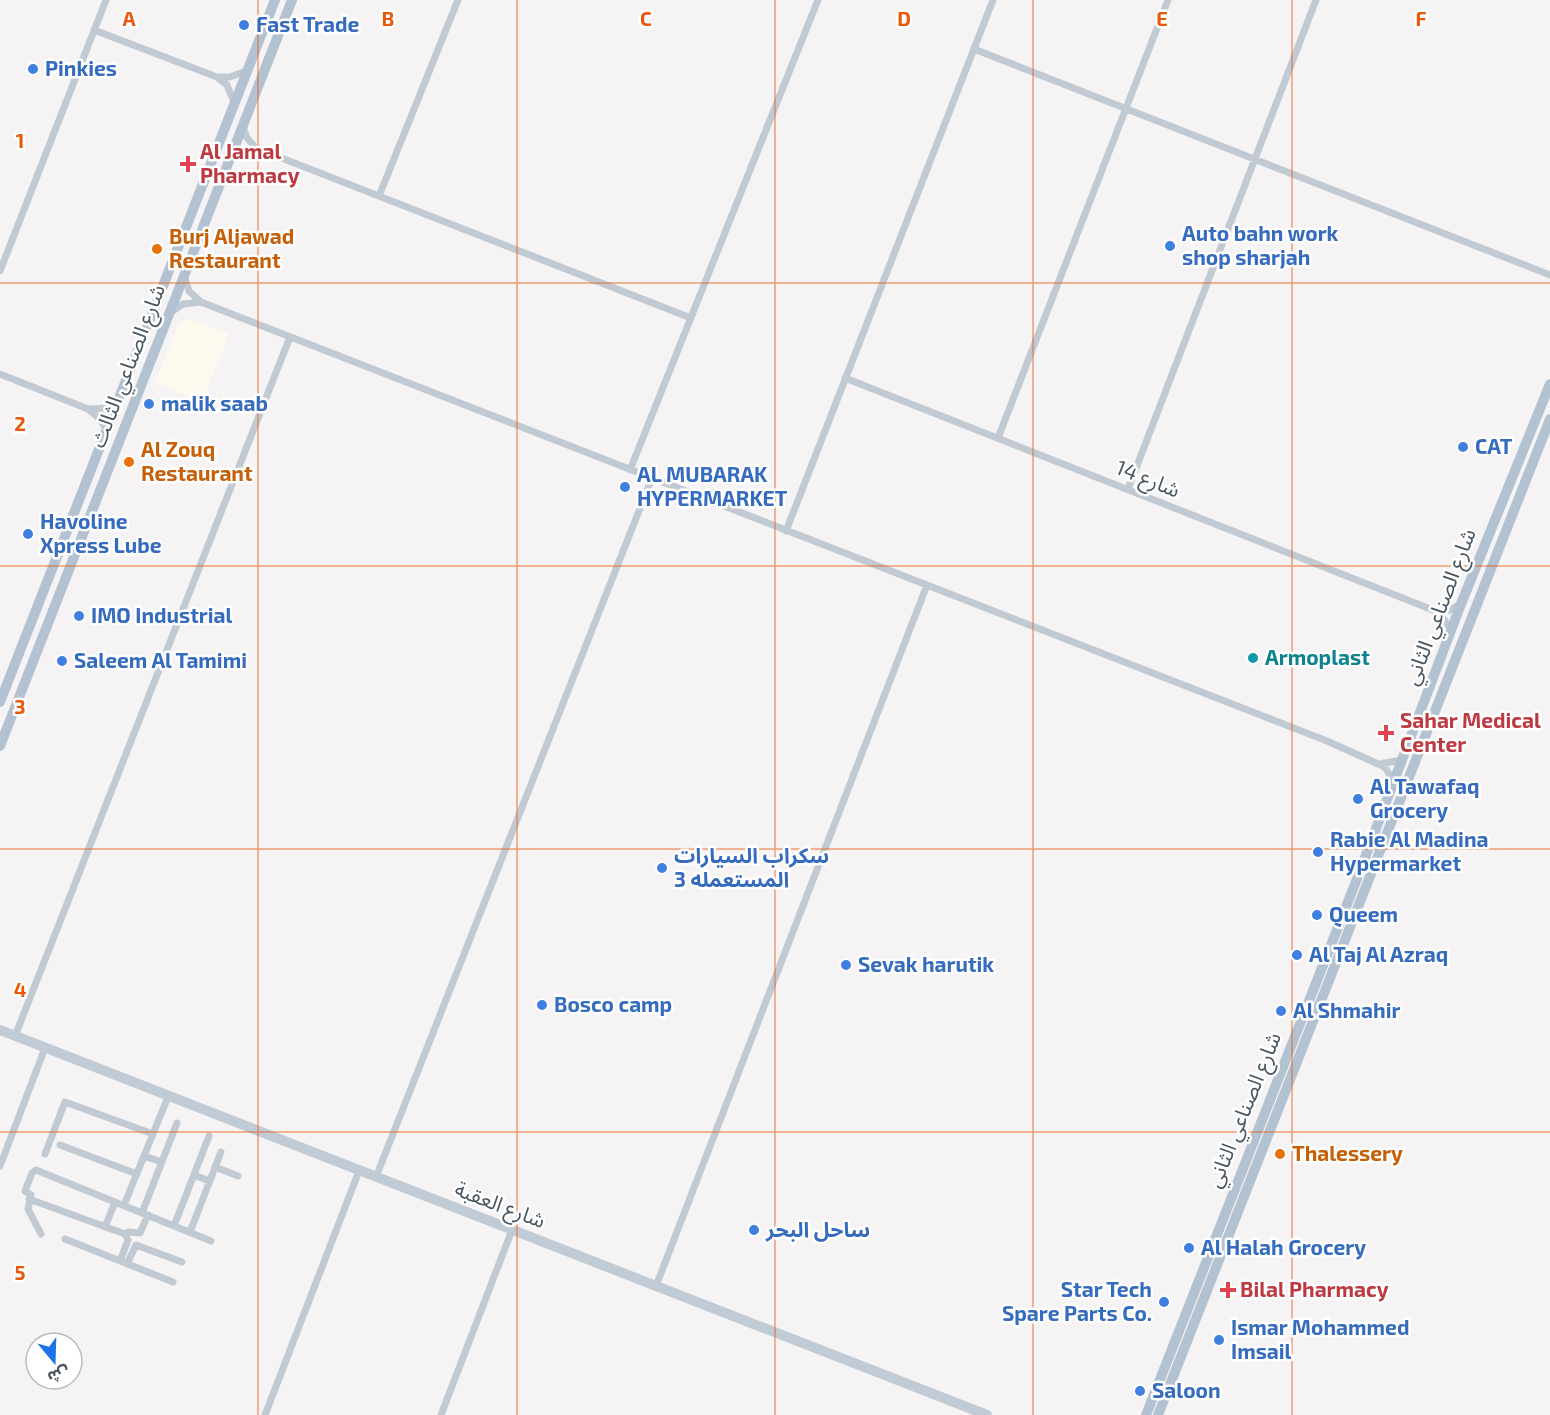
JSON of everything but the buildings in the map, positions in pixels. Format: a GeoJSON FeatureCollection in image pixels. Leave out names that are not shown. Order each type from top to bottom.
{"type":"FeatureCollection","features":[{"type":"Feature","properties":{"kind":"main road","name":"شارع الصناعي الثالث"},"geometry":{"type":"LineString","coordinates":[[0,702],[274,0]]}},
{"type":"Feature","properties":{"kind":"main road","name":"شارع الصناعي الثالث"},"geometry":{"type":"LineString","coordinates":[[0,746],[292,0]]}},
{"type":"Feature","properties":{"kind":"main road","name":"شارع الصناعي الثاني"},"geometry":{"type":"LineString","coordinates":[[1146,1415],[1393,784],[1461,603],[1550,384]]}},
{"type":"Feature","properties":{"kind":"main road","name":"شارع الصناعي الثاني"},"geometry":{"type":"LineString","coordinates":[[1158,1415],[1550,419]]}},
{"type":"Feature","properties":{"kind":"main road"},"geometry":{"type":"LineString","coordinates":[[24,641],[25,654],[17,679],[24,684]]}},
{"type":"Feature","properties":{"kind":"street"},"geometry":{"type":"LineString","coordinates":[[0,271],[106,0]]}},
{"type":"Feature","properties":{"kind":"street"},"geometry":{"type":"LineString","coordinates":[[379,196],[458,0]]}},
{"type":"Feature","properties":{"kind":"street"},"geometry":{"type":"LineString","coordinates":[[630,470],[818,0]]}},
{"type":"Feature","properties":{"kind":"street"},"geometry":{"type":"LineString","coordinates":[[786,531],[993,0]]}},
{"type":"Feature","properties":{"kind":"street"},"geometry":{"type":"LineString","coordinates":[[998,438],[1168,0]]}},
{"type":"Feature","properties":{"kind":"street"},"geometry":{"type":"LineString","coordinates":[[1128,489],[1316,0]]}},
{"type":"Feature","properties":{"kind":"street"},"geometry":{"type":"LineString","coordinates":[[94,30],[217,77],[227,86],[234,103]]}},
{"type":"Feature","properties":{"kind":"street"},"geometry":{"type":"LineString","coordinates":[[974,49],[1550,275]]}},
{"type":"Feature","properties":{"kind":"street"},"geometry":{"type":"LineString","coordinates":[[217,77],[236,76],[247,70]]}},
{"type":"Feature","properties":{"kind":"street"},"geometry":{"type":"LineString","coordinates":[[243,125],[247,138],[256,148],[691,318]]}},
{"type":"Feature","properties":{"kind":"street"},"geometry":{"type":"LineString","coordinates":[[231,156],[256,148]]}},
{"type":"Feature","properties":{"kind":"street"},"geometry":{"type":"LineString","coordinates":[[184,275],[189,291],[201,302],[1380,764],[1389,772],[1393,784]]}},
{"type":"Feature","properties":{"kind":"street"},"geometry":{"type":"LineString","coordinates":[[169,314],[183,304],[201,302]]}},
{"type":"Feature","properties":{"kind":"street"},"geometry":{"type":"LineString","coordinates":[[15,1036],[291,337]]}},
{"type":"Feature","properties":{"kind":"street"},"geometry":{"type":"LineString","coordinates":[[0,374],[88,409],[99,418],[107,431]]}},
{"type":"Feature","properties":{"kind":"street","name":"شارع 14"},"geometry":{"type":"LineString","coordinates":[[845,378],[1438,612]]}},
{"type":"Feature","properties":{"kind":"street"},"geometry":{"type":"LineString","coordinates":[[88,409],[100,409],[118,403]]}},
{"type":"Feature","properties":{"kind":"street"},"geometry":{"type":"LineString","coordinates":[[376,1177],[652,478]]}},
{"type":"Feature","properties":{"kind":"street"},"geometry":{"type":"LineString","coordinates":[[656,1286],[927,585]]}},
{"type":"Feature","properties":{"kind":"street"},"geometry":{"type":"LineString","coordinates":[[1451,629],[1438,612],[1450,610],[1461,603]]}},
{"type":"Feature","properties":{"kind":"street"},"geometry":{"type":"LineString","coordinates":[[1380,764],[1402,760]]}},
{"type":"Feature","properties":{"kind":"street","name":"شارع العقبة"},"geometry":{"type":"LineString","coordinates":[[0,1030],[987,1415]]}},
{"type":"Feature","properties":{"kind":"street"},"geometry":{"type":"LineString","coordinates":[[0,1166],[45,1048]]}},
{"type":"Feature","properties":{"kind":"street"},"geometry":{"type":"LineString","coordinates":[[124,1205],[168,1097]]}},
{"type":"Feature","properties":{"kind":"street"},"geometry":{"type":"LineString","coordinates":[[45,1154],[65,1102],[153,1134]]}},
{"type":"Feature","properties":{"kind":"street"},"geometry":{"type":"LineString","coordinates":[[29,1199],[125,1234],[140,1233],[177,1123]]}},
{"type":"Feature","properties":{"kind":"street"},"geometry":{"type":"LineString","coordinates":[[174,1226],[209,1136]]}},
{"type":"Feature","properties":{"kind":"street"},"geometry":{"type":"LineString","coordinates":[[60,1145],[137,1174]]}},
{"type":"Feature","properties":{"kind":"street"},"geometry":{"type":"LineString","coordinates":[[190,1232],[221,1152]]}},
{"type":"Feature","properties":{"kind":"street"},"geometry":{"type":"LineString","coordinates":[[144,1156],[162,1162]]}},
{"type":"Feature","properties":{"kind":"street"},"geometry":{"type":"LineString","coordinates":[[215,1167],[238,1176]]}},
{"type":"Feature","properties":{"kind":"street"},"geometry":{"type":"LineString","coordinates":[[41,1234],[28,1209],[31,1195],[25,1190],[32,1173],[36,1170],[211,1241]]}},
{"type":"Feature","properties":{"kind":"street"},"geometry":{"type":"LineString","coordinates":[[265,1415],[359,1171]]}},
{"type":"Feature","properties":{"kind":"street"},"geometry":{"type":"LineString","coordinates":[[194,1175],[210,1181]]}},
{"type":"Feature","properties":{"kind":"street"},"geometry":{"type":"LineString","coordinates":[[105,1227],[115,1202]]}},
{"type":"Feature","properties":{"kind":"street"},"geometry":{"type":"LineString","coordinates":[[441,1415],[512,1230]]}},
{"type":"Feature","properties":{"kind":"street"},"geometry":{"type":"LineString","coordinates":[[124,1263],[128,1240],[125,1234]]}},
{"type":"Feature","properties":{"kind":"street"},"geometry":{"type":"LineString","coordinates":[[65,1239],[173,1282]]}},
{"type":"Feature","properties":{"kind":"street"},"geometry":{"type":"LineString","coordinates":[[124,1263],[136,1245],[182,1262]]}},
{"type":"Feature","properties":{"kind":"shaded area"},"geometry":{"type":"Polygon","coordinates":[[[189,319],[229,334],[202,402],[155,383],[179,323],[189,319]]]}},
{"type":"Feature","properties":{"kind":"place","name":"Fast Trade"},"geometry":{"type":"Point","coordinates":[244,25]}},
{"type":"Feature","properties":{"kind":"place","name":"Pinkies"},"geometry":{"type":"Point","coordinates":[33,69]}},
{"type":"Feature","properties":{"kind":"place","name":"Al Jamal Pharmacy"},"geometry":{"type":"Point","coordinates":[188,164]}},
{"type":"Feature","properties":{"kind":"place","name":"Auto bahn work shop sharjah"},"geometry":{"type":"Point","coordinates":[1170,246]}},
{"type":"Feature","properties":{"kind":"place","name":"Burj Aljawad Restaurant"},"geometry":{"type":"Point","coordinates":[157,249]}},
{"type":"Feature","properties":{"kind":"place","name":"malik saab"},"geometry":{"type":"Point","coordinates":[149,404]}},
{"type":"Feature","properties":{"kind":"place","name":"CAT"},"geometry":{"type":"Point","coordinates":[1463,447]}},
{"type":"Feature","properties":{"kind":"place","name":"Al Zouq Restaurant"},"geometry":{"type":"Point","coordinates":[129,462]}},
{"type":"Feature","properties":{"kind":"place","name":"AL MUBARAK HYPERMARKET"},"geometry":{"type":"Point","coordinates":[625,487]}},
{"type":"Feature","properties":{"kind":"place","name":"Havoline Xpress Lube"},"geometry":{"type":"Point","coordinates":[28,534]}},
{"type":"Feature","properties":{"kind":"place","name":"IMO Industrial"},"geometry":{"type":"Point","coordinates":[79,616]}},
{"type":"Feature","properties":{"kind":"place","name":"Armoplast"},"geometry":{"type":"Point","coordinates":[1253,658]}},
{"type":"Feature","properties":{"kind":"place","name":"Saleem Al Tamimi"},"geometry":{"type":"Point","coordinates":[62,661]}},
{"type":"Feature","properties":{"kind":"place","name":"Sahar Medical Center"},"geometry":{"type":"Point","coordinates":[1386,733]}},
{"type":"Feature","properties":{"kind":"place","name":"Al Tawafaq Grocery"},"geometry":{"type":"Point","coordinates":[1358,799]}},
{"type":"Feature","properties":{"kind":"place","name":"Rabie Al Madina Hypermarket"},"geometry":{"type":"Point","coordinates":[1318,852]}},
{"type":"Feature","properties":{"kind":"place","name":"سكراب السيارات المستعمله 3"},"geometry":{"type":"Point","coordinates":[662,868]}},
{"type":"Feature","properties":{"kind":"place","name":"Queem"},"geometry":{"type":"Point","coordinates":[1317,915]}},
{"type":"Feature","properties":{"kind":"place","name":"Al Taj Al Azraq"},"geometry":{"type":"Point","coordinates":[1297,955]}},
{"type":"Feature","properties":{"kind":"place","name":"Sevak harutik"},"geometry":{"type":"Point","coordinates":[846,965]}},
{"type":"Feature","properties":{"kind":"place","name":"Bosco camp"},"geometry":{"type":"Point","coordinates":[542,1005]}},
{"type":"Feature","properties":{"kind":"place","name":"Al Shmahir"},"geometry":{"type":"Point","coordinates":[1281,1011]}},
{"type":"Feature","properties":{"kind":"place","name":"Thalessery"},"geometry":{"type":"Point","coordinates":[1280,1154]}},
{"type":"Feature","properties":{"kind":"place","name":"ساحل البحر"},"geometry":{"type":"Point","coordinates":[754,1230]}},
{"type":"Feature","properties":{"kind":"place","name":"Al Halah Grocery"},"geometry":{"type":"Point","coordinates":[1189,1248]}},
{"type":"Feature","properties":{"kind":"place","name":"Bilal Pharmacy"},"geometry":{"type":"Point","coordinates":[1228,1290]}},
{"type":"Feature","properties":{"kind":"place","name":"Star Tech Spare Parts Co."},"geometry":{"type":"Point","coordinates":[1164,1302]}},
{"type":"Feature","properties":{"kind":"place","name":"Ismar Mohammed Imsail"},"geometry":{"type":"Point","coordinates":[1219,1340]}},
{"type":"Feature","properties":{"kind":"place","name":"Saloon"},"geometry":{"type":"Point","coordinates":[1140,1391]}}]}
